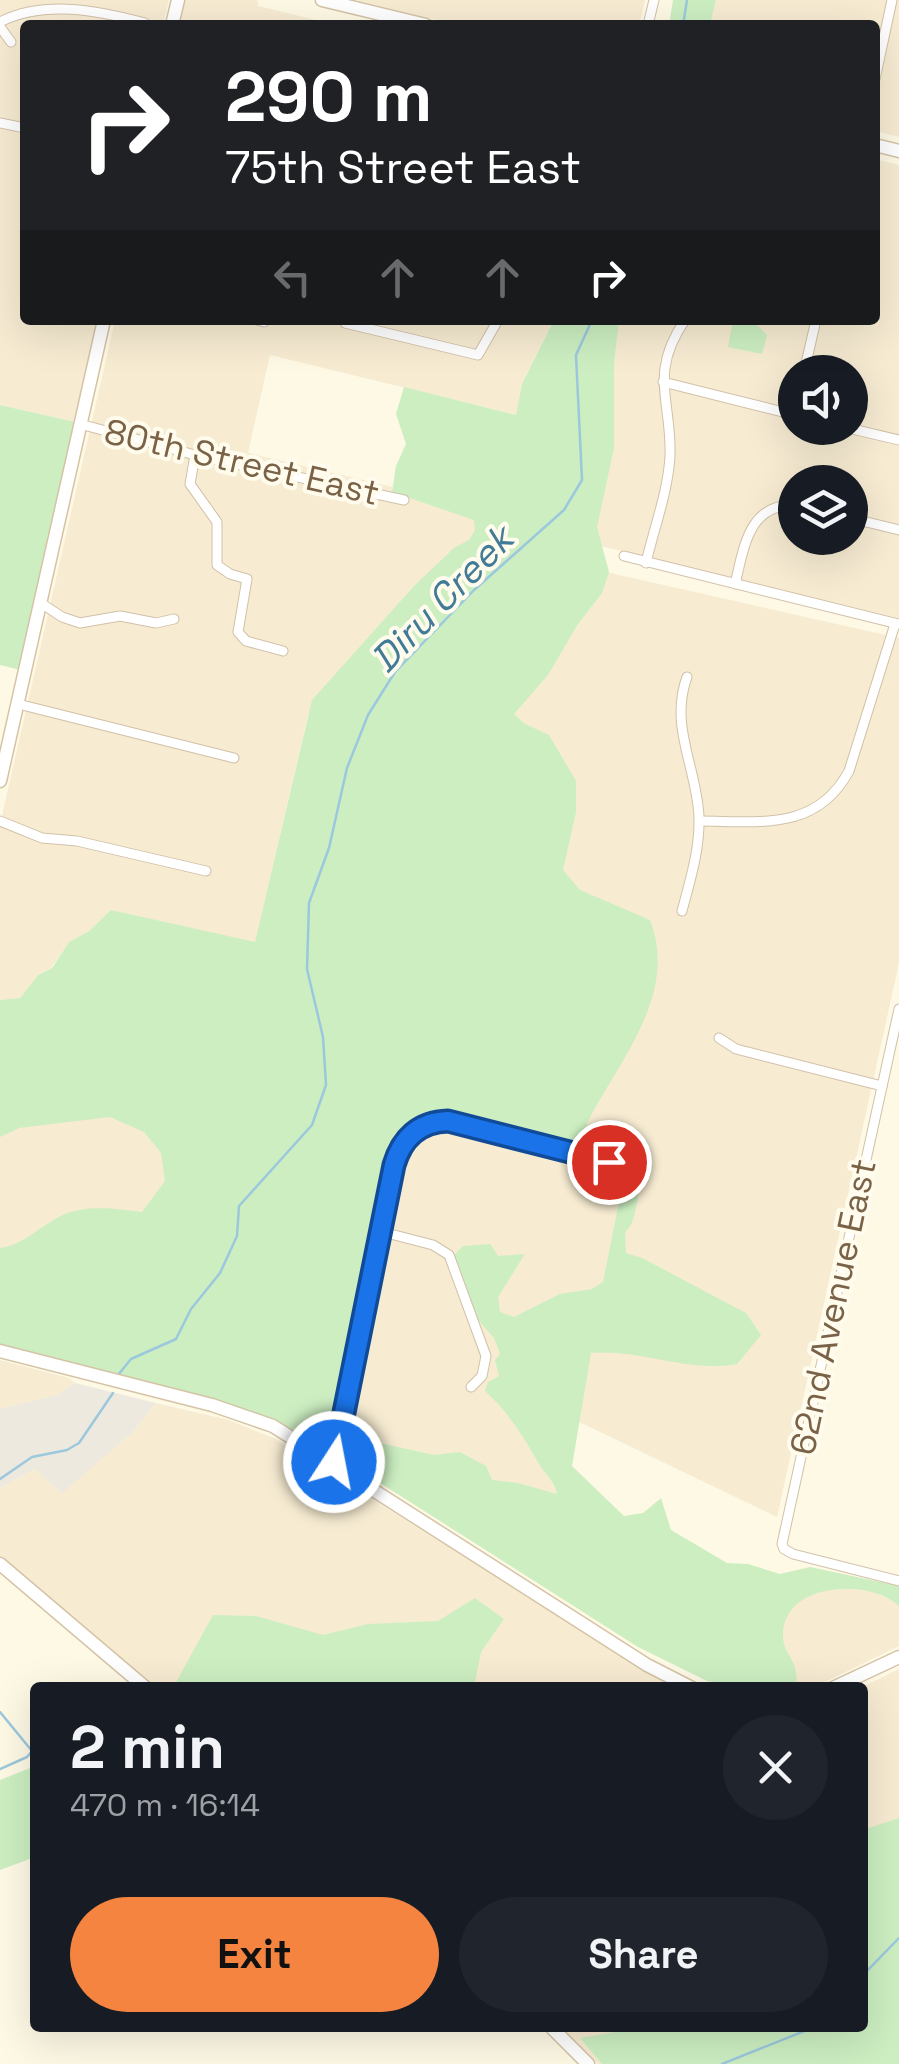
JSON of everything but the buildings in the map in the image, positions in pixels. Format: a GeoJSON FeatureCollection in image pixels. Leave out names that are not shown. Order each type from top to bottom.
{"type":"FeatureCollection","features":[{"type":"Feature","properties":{"kind":"main road"},"geometry":{"type":"LineString","coordinates":[[322,0],[360,4],[410,20]]}},
{"type":"Feature","properties":{"kind":"main road"},"geometry":{"type":"LineString","coordinates":[[0,781],[103,325]]}},
{"type":"Feature","properties":{"kind":"main road"},"geometry":{"type":"LineString","coordinates":[[0,1351],[243,1414],[274,1426],[647,1665],[680,1682]]}},
{"type":"Feature","properties":{"kind":"main road"},"geometry":{"type":"LineString","coordinates":[[0,1564],[139,1682]]}},
{"type":"Feature","properties":{"kind":"main road"},"geometry":{"type":"LineString","coordinates":[[846,1682],[899,1657]]}},
{"type":"Feature","properties":{"kind":"main road"},"geometry":{"type":"LineString","coordinates":[[556,2032],[588,2064]]}},
{"type":"Feature","properties":{"kind":"street"},"geometry":{"type":"LineString","coordinates":[[880,56],[892,0]]}},
{"type":"Feature","properties":{"kind":"street"},"geometry":{"type":"LineString","coordinates":[[10,42],[0,25],[27,8],[46,4],[65,4],[132,20]]}},
{"type":"Feature","properties":{"kind":"street"},"geometry":{"type":"LineString","coordinates":[[97,20],[98,12]]}},
{"type":"Feature","properties":{"kind":"street"},"geometry":{"type":"LineString","coordinates":[[362,325],[478,355],[495,325]]}},
{"type":"Feature","properties":{"kind":"street"},"geometry":{"type":"LineString","coordinates":[[646,563],[670,455],[663,382],[669,353],[683,325]]}},
{"type":"Feature","properties":{"kind":"street"},"geometry":{"type":"LineString","coordinates":[[808,355],[815,325]]}},
{"type":"Feature","properties":{"kind":"street"},"geometry":{"type":"LineString","coordinates":[[663,382],[778,410]]}},
{"type":"Feature","properties":{"kind":"street","name":"80th Street East"},"geometry":{"type":"LineString","coordinates":[[80,424],[194,455],[404,500]]}},
{"type":"Feature","properties":{"kind":"street"},"geometry":{"type":"LineString","coordinates":[[868,433],[899,440]]}},
{"type":"Feature","properties":{"kind":"street"},"geometry":{"type":"LineString","coordinates":[[194,455],[190,482],[217,522],[217,565],[230,574],[247,578],[238,632],[246,641],[283,651]]}},
{"type":"Feature","properties":{"kind":"street"},"geometry":{"type":"LineString","coordinates":[[735,584],[751,526],[770,509],[778,508]]}},
{"type":"Feature","properties":{"kind":"street"},"geometry":{"type":"LineString","coordinates":[[868,522],[899,530]]}},
{"type":"Feature","properties":{"kind":"street"},"geometry":{"type":"LineString","coordinates":[[624,556],[897,624],[850,772],[837,790],[812,812],[786,820],[699,821]]}},
{"type":"Feature","properties":{"kind":"street"},"geometry":{"type":"LineString","coordinates":[[41,602],[62,617],[80,623],[120,616],[158,623],[174,619]]}},
{"type":"Feature","properties":{"kind":"street"},"geometry":{"type":"LineString","coordinates":[[682,911],[695,859],[699,821],[680,723],[681,693],[687,677]]}},
{"type":"Feature","properties":{"kind":"street"},"geometry":{"type":"LineString","coordinates":[[18,704],[234,758]]}},
{"type":"Feature","properties":{"kind":"street"},"geometry":{"type":"LineString","coordinates":[[0,821],[42,838],[77,841],[206,871]]}},
{"type":"Feature","properties":{"kind":"street","name":"62nd Avenue East"},"geometry":{"type":"LineString","coordinates":[[899,1010],[783,1547],[793,1554],[899,1581]]}},
{"type":"Feature","properties":{"kind":"street"},"geometry":{"type":"LineString","coordinates":[[719,1038],[736,1050],[882,1086]]}},
{"type":"Feature","properties":{"kind":"street"},"geometry":{"type":"LineString","coordinates":[[334,1462],[379,1231],[395,1159],[405,1140],[420,1126],[448,1121],[607,1161],[613,1168]]}},
{"type":"Feature","properties":{"kind":"street"},"geometry":{"type":"LineString","coordinates":[[379,1231],[434,1245],[450,1255],[486,1356],[482,1376],[471,1387]]}},
{"type":"Feature","properties":{"kind":"shaded area"},"geometry":{"type":"Polygon","coordinates":[[[0,0],[169,0],[164,20],[20,20],[20,325],[98,325],[75,422],[0,405],[0,0]]]}},
{"type":"Feature","properties":{"kind":"shaded area"},"geometry":{"type":"Polygon","coordinates":[[[185,0],[257,0],[258,6],[316,20],[180,20],[185,0]]]}},
{"type":"Feature","properties":{"kind":"shaded area"},"geometry":{"type":"Polygon","coordinates":[[[356,0],[645,0],[640,20],[437,20],[356,0]]]}},
{"type":"Feature","properties":{"kind":"shaded area"},"geometry":{"type":"Polygon","coordinates":[[[716,0],[899,0],[899,137],[880,132],[880,20],[711,20],[716,0]]]}},
{"type":"Feature","properties":{"kind":"shaded area"},"geometry":{"type":"Polygon","coordinates":[[[880,160],[899,165],[899,618],[584,542],[616,325],[880,325],[880,160]]]}},
{"type":"Feature","properties":{"kind":"shaded area"},"geometry":{"type":"Polygon","coordinates":[[[114,325],[552,325],[522,384],[517,415],[270,355],[248,453],[496,511],[308,715],[255,943],[111,910],[89,931],[69,942],[51,968],[38,975],[20,998],[0,1000],[0,824],[114,325]]]}},
{"type":"Feature","properties":{"kind":"shaded area"},"geometry":{"type":"Polygon","coordinates":[[[597,570],[899,638],[899,963],[777,1517],[573,1419],[565,1509],[368,1474],[321,1446],[384,1158],[524,891],[500,725],[597,570]]]}},
{"type":"Feature","properties":{"kind":"shaded area"},"geometry":{"type":"Polygon","coordinates":[[[0,1109],[110,1117],[188,1134],[167,1226],[0,1258],[0,1109]]]}},
{"type":"Feature","properties":{"kind":"shaded area"},"geometry":{"type":"Polygon","coordinates":[[[0,1360],[69,1378],[75,1383],[58,1395],[0,1409],[0,1360]]]}},
{"type":"Feature","properties":{"kind":"shaded area"},"geometry":{"type":"Polygon","coordinates":[[[75,1383],[156,1403],[133,1432],[62,1493],[35,1469],[0,1488],[0,1409],[57,1395],[75,1383]]]}},
{"type":"Feature","properties":{"kind":"shaded area"},"geometry":{"type":"Polygon","coordinates":[[[156,1403],[229,1420],[276,1439],[664,1682],[149,1682],[0,1557],[0,1488],[35,1469],[62,1492],[133,1432],[156,1403]]]}},
{"type":"Feature","properties":{"kind":"shaded area"},"geometry":{"type":"Polygon","coordinates":[[[831,1584],[899,1592],[899,1646],[827,1681],[794,1682],[777,1635],[795,1597],[831,1584]]]}},
{"type":"Feature","properties":{"kind":"shaded area"},"geometry":{"type":"Polygon","coordinates":[[[899,1669],[899,2064],[597,2064],[566,2032],[868,2032],[868,1684],[899,1669]]]}},
{"type":"Feature","properties":{"kind":"green space"},"geometry":{"type":"Polygon","coordinates":[[[673,0],[716,0],[711,20],[670,20],[673,0]]]}},
{"type":"Feature","properties":{"kind":"green space"},"geometry":{"type":"Polygon","coordinates":[[[552,325],[618,325],[614,363],[614,448],[597,527],[609,572],[602,593],[548,675],[514,714],[549,735],[576,781],[576,812],[563,870],[580,890],[650,920],[657,948],[651,1001],[629,1051],[587,1123],[589,1131],[625,1149],[637,1170],[638,1195],[633,1219],[625,1232],[626,1253],[746,1313],[761,1335],[737,1364],[700,1366],[628,1354],[591,1353],[572,1466],[624,1516],[643,1513],[661,1498],[671,1530],[727,1563],[748,1564],[780,1574],[810,1567],[899,1586],[899,1606],[869,1591],[850,1589],[812,1595],[797,1604],[787,1617],[783,1635],[796,1682],[707,1681],[638,1647],[341,1458],[341,1441],[347,1432],[353,1437],[434,1455],[460,1452],[486,1466],[492,1480],[557,1494],[516,1427],[485,1391],[488,1382],[499,1376],[495,1360],[500,1354],[494,1338],[479,1321],[453,1256],[463,1246],[490,1244],[498,1256],[525,1254],[498,1297],[500,1312],[514,1317],[560,1294],[592,1289],[603,1282],[622,1187],[622,1165],[615,1158],[446,1116],[417,1123],[403,1134],[387,1160],[344,1383],[327,1445],[271,1418],[219,1401],[0,1344],[0,1248],[82,1209],[142,1212],[165,1181],[161,1153],[144,1132],[110,1117],[19,1128],[0,1137],[0,1000],[20,998],[38,975],[52,968],[69,942],[89,931],[111,910],[255,942],[312,700],[415,585],[454,548],[469,540],[475,530],[474,520],[392,492],[396,466],[406,444],[396,414],[404,387],[516,415],[522,384],[552,325]]]}},
{"type":"Feature","properties":{"kind":"green space"},"geometry":{"type":"Polygon","coordinates":[[[732,325],[757,325],[767,335],[762,354],[728,347],[732,325]]]}},
{"type":"Feature","properties":{"kind":"green space"},"geometry":{"type":"Polygon","coordinates":[[[0,405],[75,422],[21,670],[0,665],[0,405]]]}},
{"type":"Feature","properties":{"kind":"green space"},"geometry":{"type":"Polygon","coordinates":[[[475,1598],[504,1619],[481,1652],[475,1682],[176,1682],[213,1615],[256,1616],[323,1635],[368,1624],[438,1621],[475,1598]]]}},
{"type":"Feature","properties":{"kind":"green space"},"geometry":{"type":"Polygon","coordinates":[[[30,1768],[30,1859],[0,1870],[0,1780],[30,1768]]]}},
{"type":"Feature","properties":{"kind":"green space"},"geometry":{"type":"Polygon","coordinates":[[[899,1818],[899,2064],[602,2064],[580,2038],[614,2032],[868,2032],[868,1828],[899,1818]]]}},
{"type":"Feature","properties":{"kind":"waterway","name":"Diru Creek"},"geometry":{"type":"LineString","coordinates":[[684,20],[687,0]]}},
{"type":"Feature","properties":{"kind":"waterway","name":"Diru Creek"},"geometry":{"type":"LineString","coordinates":[[118,1375],[131,1359],[176,1339],[191,1309],[220,1273],[237,1236],[239,1206],[312,1125],[326,1085],[323,1037],[307,969],[309,903],[329,848],[347,768],[368,715],[395,672],[474,590],[564,510],[582,480],[576,355],[590,325]]}},
{"type":"Feature","properties":{"kind":"waterway","name":"Diru Creek"},"geometry":{"type":"LineString","coordinates":[[0,1479],[32,1457],[67,1450],[79,1443],[113,1393]]}},
{"type":"Feature","properties":{"kind":"waterway","name":"Diru Creek"},"geometry":{"type":"LineString","coordinates":[[0,1712],[30,1749]]}},
{"type":"Feature","properties":{"kind":"waterway","name":"Diru Creek"},"geometry":{"type":"LineString","coordinates":[[0,1769],[30,1753]]}},
{"type":"Feature","properties":{"kind":"waterway"},"geometry":{"type":"LineString","coordinates":[[868,1970],[899,1938]]}},
{"type":"Feature","properties":{"kind":"waterway"},"geometry":{"type":"LineString","coordinates":[[722,2064],[802,2032]]}},
{"type":"Feature","properties":{"kind":"route"},"geometry":{"type":"LineString","coordinates":[[334,1462],[394,1165],[409,1136],[420,1126],[448,1121],[609,1162]]}}]}
